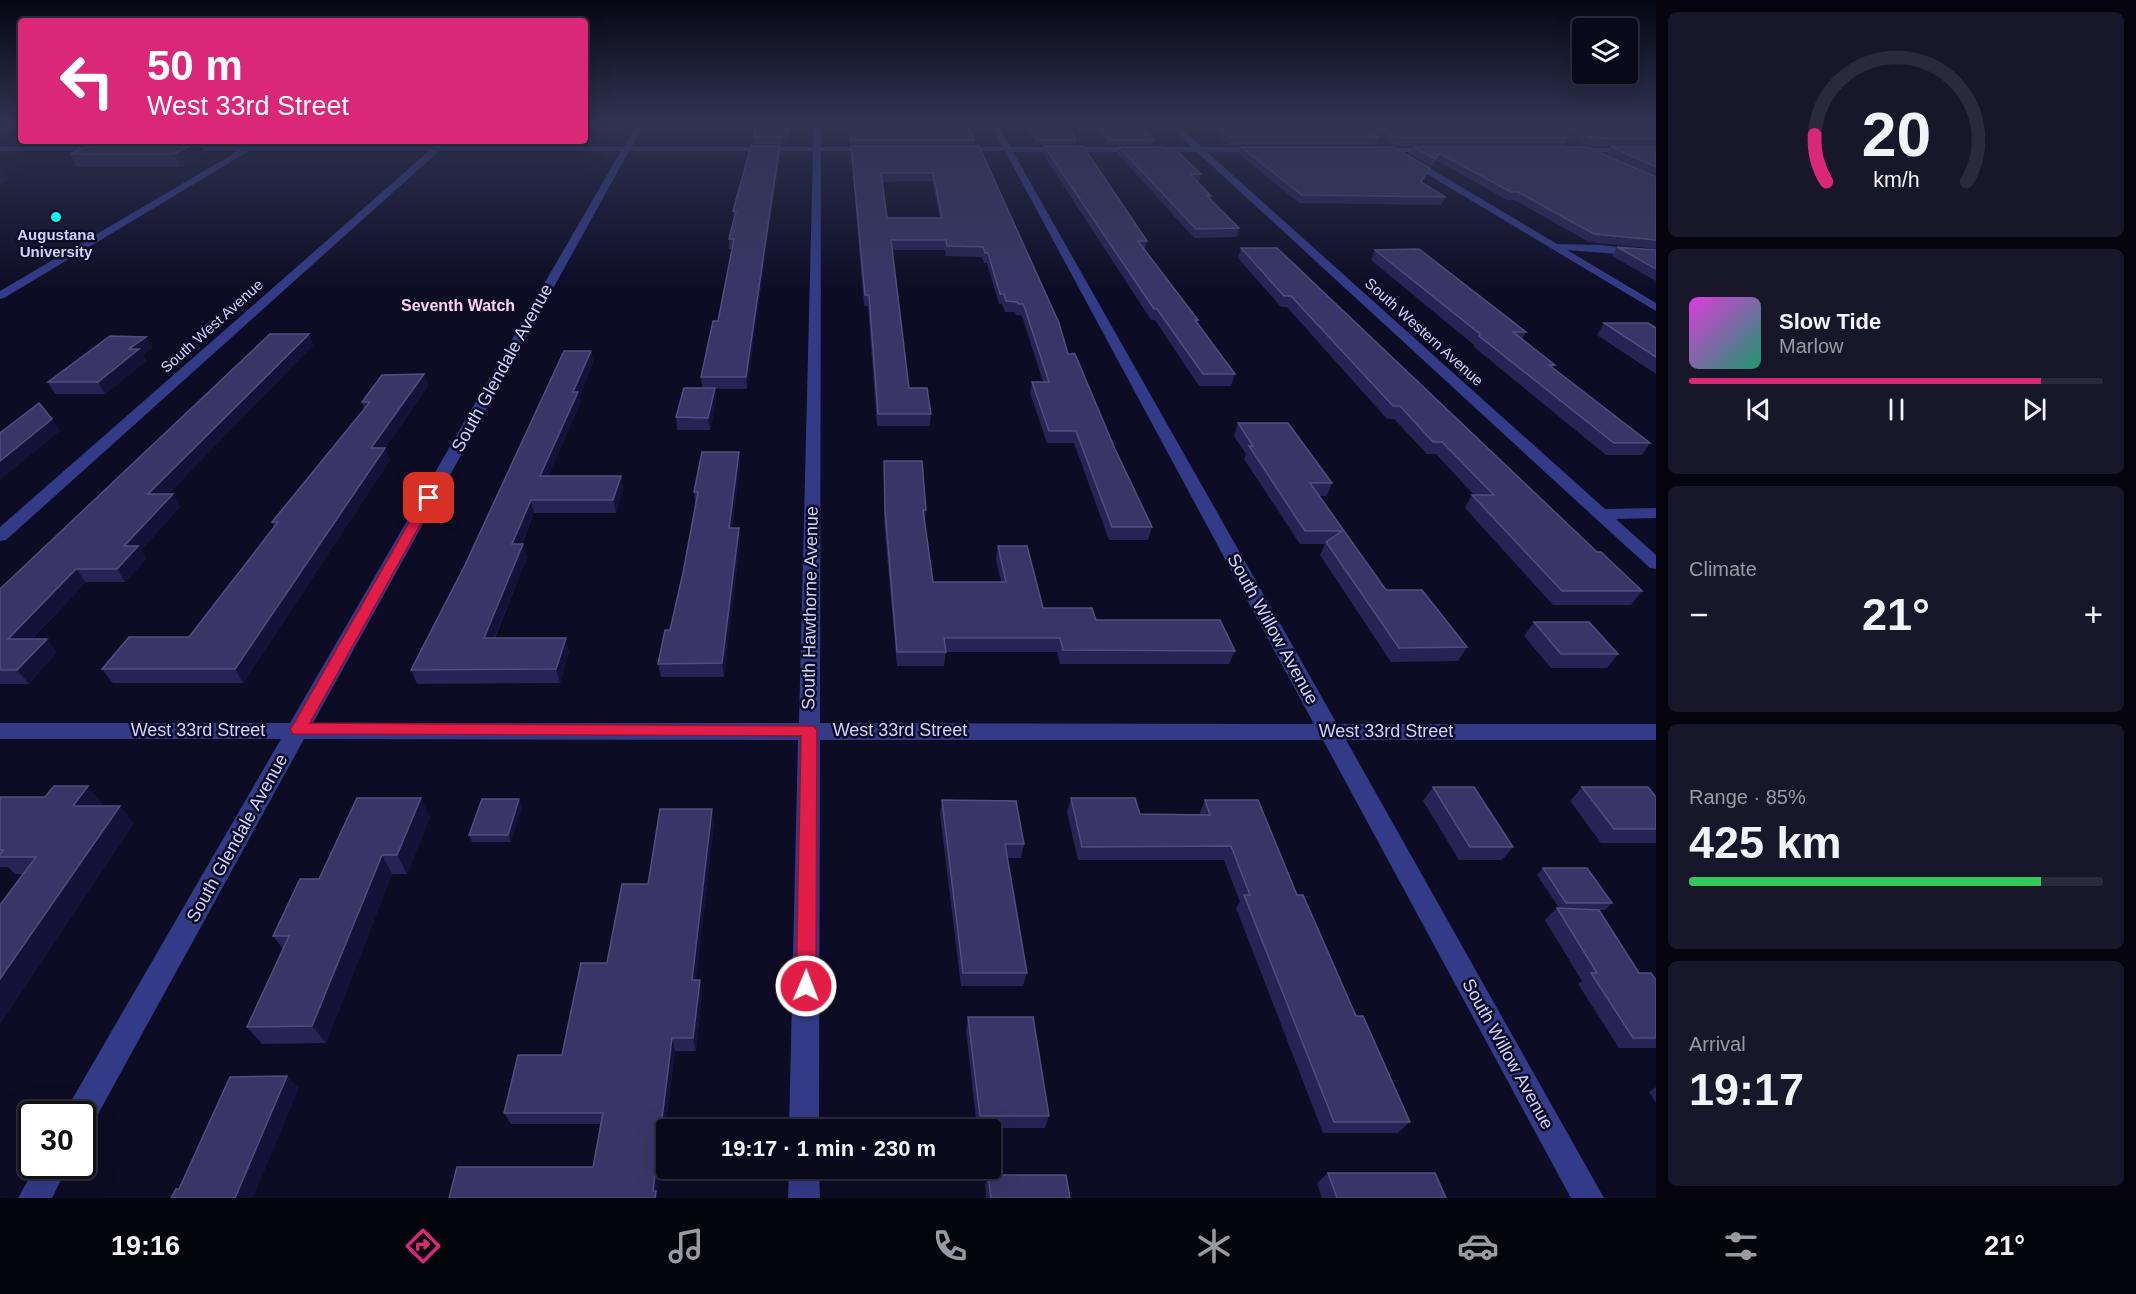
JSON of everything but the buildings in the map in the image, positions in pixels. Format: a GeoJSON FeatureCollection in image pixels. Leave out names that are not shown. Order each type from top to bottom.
{"type":"FeatureCollection","features":[{"type":"Feature","properties":{"kind":"street"},"geometry":{"type":"LineString","coordinates":[[0,296],[196,179]]}},
{"type":"Feature","properties":{"kind":"street","name":"South West Avenue"},"geometry":{"type":"LineString","coordinates":[[0,536],[403,179]]}},
{"type":"Feature","properties":{"kind":"street","name":"South Glendale Avenue"},"geometry":{"type":"LineString","coordinates":[[88,1101],[609,179]]}},
{"type":"Feature","properties":{"kind":"street","name":"South Hawthorne Avenue"},"geometry":{"type":"LineString","coordinates":[[804,1119],[815,179]]}},
{"type":"Feature","properties":{"kind":"street","name":"South Willow Avenue"},"geometry":{"type":"LineString","coordinates":[[1023,179],[1588,1198]]}},
{"type":"Feature","properties":{"kind":"street","name":"South Western Avenue"},"geometry":{"type":"LineString","coordinates":[[1232,179],[1656,564]]}},
{"type":"Feature","properties":{"kind":"street"},"geometry":{"type":"LineString","coordinates":[[1442,179],[1656,308]]}},
{"type":"Feature","properties":{"kind":"street"},"geometry":{"type":"LineString","coordinates":[[1555,247],[1600,248],[1656,254]]}},
{"type":"Feature","properties":{"kind":"street"},"geometry":{"type":"LineString","coordinates":[[1600,514],[1656,513]]}},
{"type":"Feature","properties":{"kind":"street","name":"West 33rd Street"},"geometry":{"type":"LineString","coordinates":[[0,731],[298,729],[1656,732]]}},
{"type":"Feature","properties":{"kind":"street"},"geometry":{"type":"LineString","coordinates":[[34,1198],[45,1179]]}},
{"type":"Feature","properties":{"kind":"street"},"geometry":{"type":"LineString","coordinates":[[804,1179],[804,1198]]}},
{"type":"Feature","properties":{"kind":"place","name":"Augustana University"},"geometry":{"type":"Point","coordinates":[56,217]}},
{"type":"Feature","properties":{"kind":"district","name":"Seventh Watch"},"geometry":{"type":"Point","coordinates":[458,305]}},
{"type":"Feature","properties":{"kind":"route"},"geometry":{"type":"LineString","coordinates":[[429,498],[298,729],[809,730],[806,986]]}}]}
